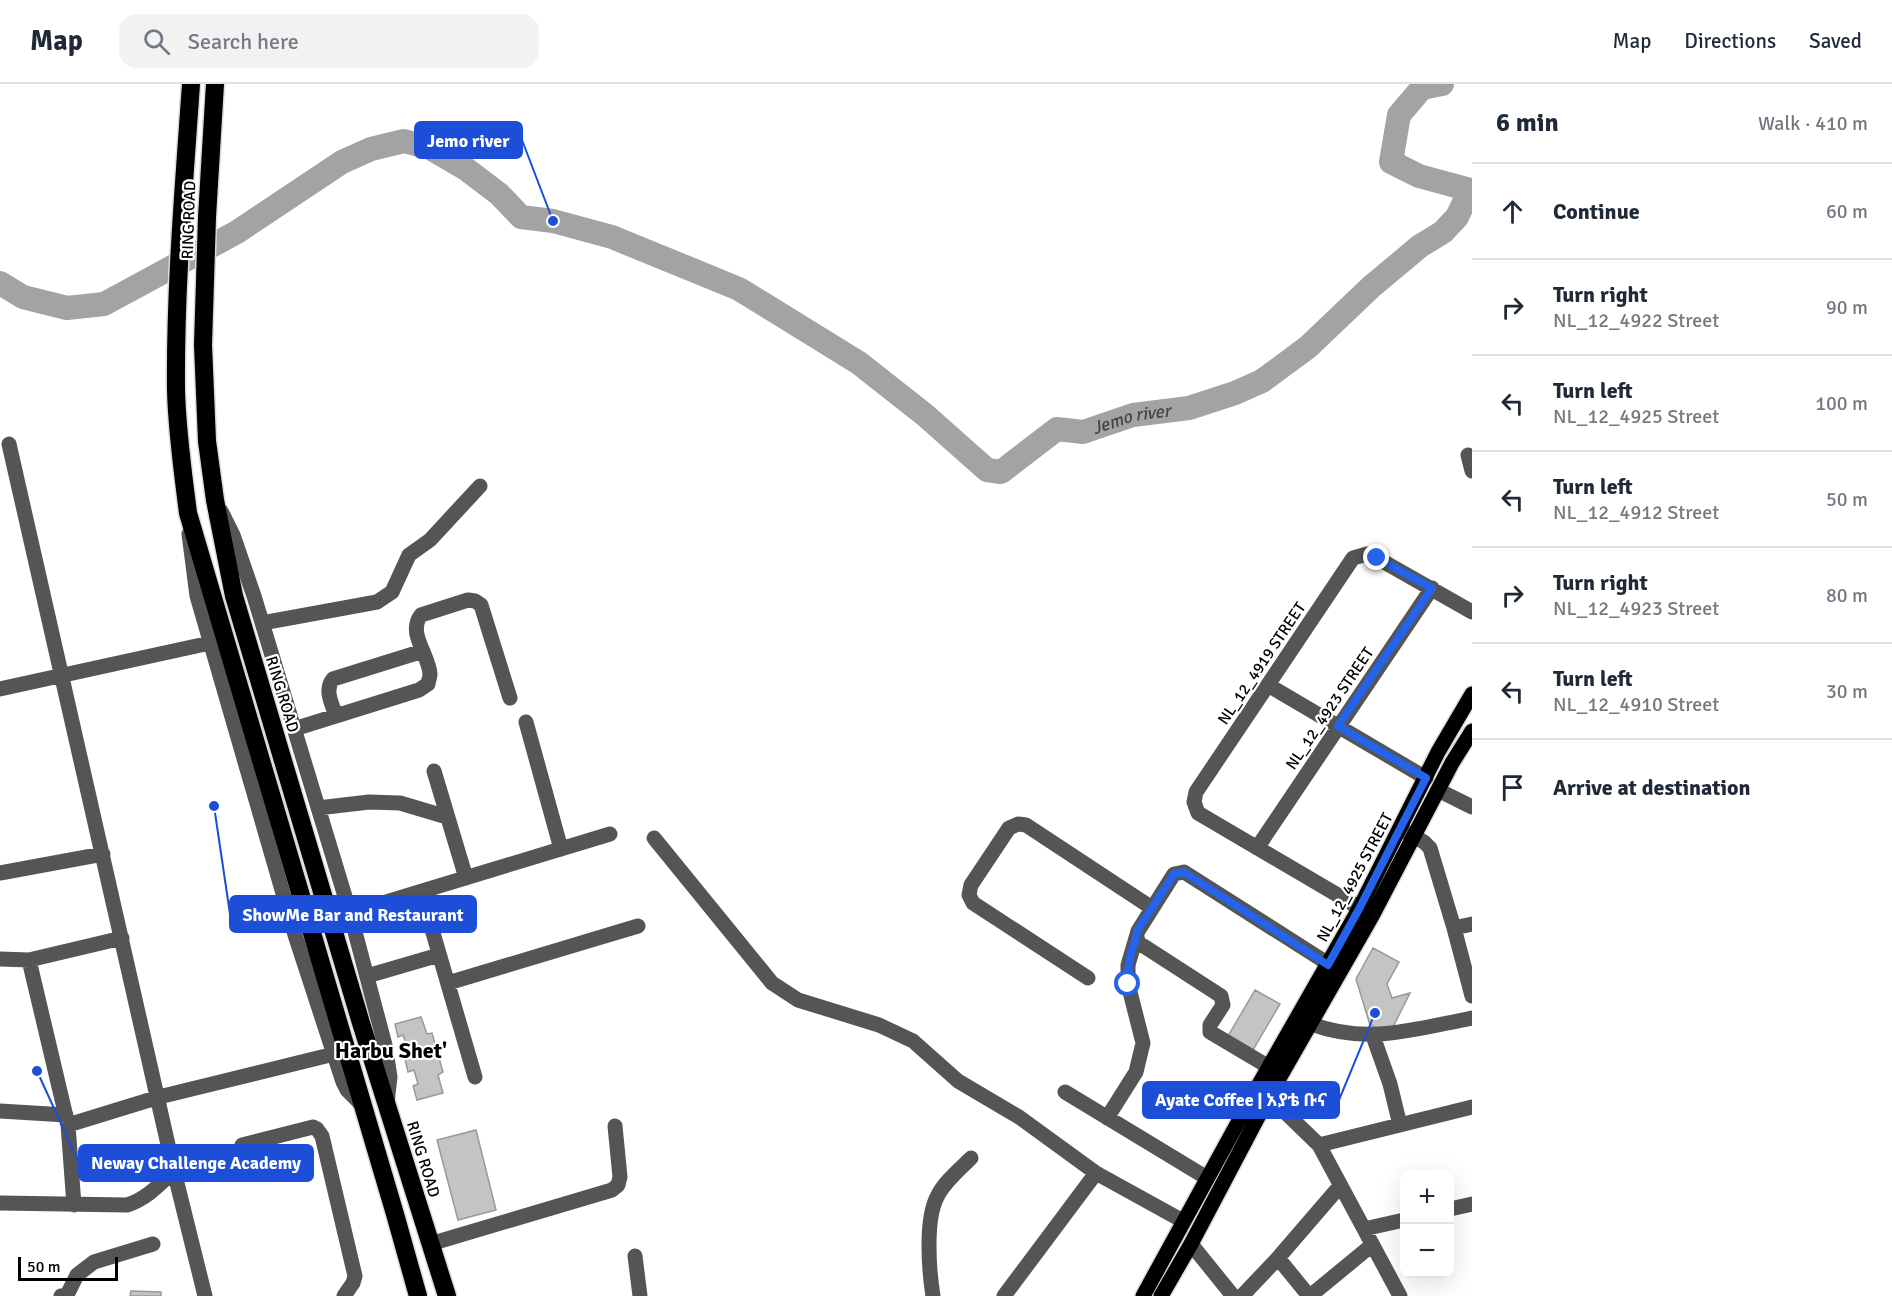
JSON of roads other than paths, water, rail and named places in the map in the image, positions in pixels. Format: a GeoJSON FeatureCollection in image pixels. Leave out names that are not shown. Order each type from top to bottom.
{"type":"FeatureCollection","features":[{"type":"Feature","properties":{"kind":"highway","name":"RING ROAD"},"geometry":{"type":"LineString","coordinates":[[191,84],[180,237],[176,393],[188,513],[418,1296]]}},
{"type":"Feature","properties":{"kind":"highway","name":"RING ROAD"},"geometry":{"type":"LineString","coordinates":[[214,84],[203,345],[207,441],[215,501],[234,596],[357,1012],[447,1296]]}},
{"type":"Feature","properties":{"kind":"main road","name":"NL_12_4925 STREET"},"geometry":{"type":"LineString","coordinates":[[1161,1296],[1191,1244],[1263,1091],[1269,1067],[1335,968],[1366,913],[1407,832],[1426,778],[1443,743],[1472,694]]}},
{"type":"Feature","properties":{"kind":"main road","name":"NL_12_4925 STREET"},"geometry":{"type":"LineString","coordinates":[[1407,832],[1438,790],[1472,731]]}},
{"type":"Feature","properties":{"kind":"main road","name":"NL_12_4925 STREET"},"geometry":{"type":"LineString","coordinates":[[1143,1296],[1207,1178],[1263,1091],[1311,1024],[1335,968]]}},
{"type":"Feature","properties":{"kind":"street"},"geometry":{"type":"LineString","coordinates":[[9,444],[174,1171],[205,1296]]}},
{"type":"Feature","properties":{"kind":"street"},"geometry":{"type":"LineString","coordinates":[[1468,455],[1472,471]]}},
{"type":"Feature","properties":{"kind":"street"},"geometry":{"type":"LineString","coordinates":[[262,623],[376,602],[392,592],[409,555],[429,540],[480,486]]}},
{"type":"Feature","properties":{"kind":"street"},"geometry":{"type":"LineString","coordinates":[[215,501],[233,535],[262,623],[350,913],[388,1064],[390,1077],[387,1103]]}},
{"type":"Feature","properties":{"kind":"street"},"geometry":{"type":"LineString","coordinates":[[188,513],[197,596],[295,935],[347,1090],[363,1106]]}},
{"type":"Feature","properties":{"kind":"street","name":"NL_12_4919 STREET"},"geometry":{"type":"LineString","coordinates":[[1257,848],[1198,813],[1194,802],[1196,792],[1353,558],[1367,554],[1432,588]]}},
{"type":"Feature","properties":{"kind":"street"},"geometry":{"type":"LineString","coordinates":[[1432,588],[1472,612]]}},
{"type":"Feature","properties":{"kind":"street","name":"NL_12_4923 STREET"},"geometry":{"type":"LineString","coordinates":[[1257,848],[1432,588]]}},
{"type":"Feature","properties":{"kind":"street"},"geometry":{"type":"LineString","coordinates":[[294,729],[420,690],[428,684],[430,674],[416,630],[416,621],[421,615],[468,600],[481,605],[510,698]]}},
{"type":"Feature","properties":{"kind":"street"},"geometry":{"type":"LineString","coordinates":[[0,689],[210,643]]}},
{"type":"Feature","properties":{"kind":"street"},"geometry":{"type":"LineString","coordinates":[[336,716],[329,693],[329,684],[333,679],[423,651]]}},
{"type":"Feature","properties":{"kind":"street"},"geometry":{"type":"LineString","coordinates":[[1268,685],[1426,778]]}},
{"type":"Feature","properties":{"kind":"street"},"geometry":{"type":"LineString","coordinates":[[526,722],[561,849]]}},
{"type":"Feature","properties":{"kind":"street"},"geometry":{"type":"LineString","coordinates":[[434,771],[466,878]]}},
{"type":"Feature","properties":{"kind":"street"},"geometry":{"type":"LineString","coordinates":[[1438,790],[1472,807]]}},
{"type":"Feature","properties":{"kind":"street"},"geometry":{"type":"LineString","coordinates":[[318,808],[369,802],[400,803],[447,817]]}},
{"type":"Feature","properties":{"kind":"street"},"geometry":{"type":"LineString","coordinates":[[1088,978],[973,903],[969,895],[971,885],[1009,828],[1018,824],[1026,825],[1152,908]]}},
{"type":"Feature","properties":{"kind":"street"},"geometry":{"type":"LineString","coordinates":[[1407,832],[1430,848],[1455,928],[1472,996]]}},
{"type":"Feature","properties":{"kind":"street"},"geometry":{"type":"LineString","coordinates":[[350,913],[610,834]]}},
{"type":"Feature","properties":{"kind":"street"},"geometry":{"type":"LineString","coordinates":[[654,838],[772,983],[798,1000],[879,1025],[913,1041],[958,1081],[1019,1118],[1096,1173],[1183,1221]]}},
{"type":"Feature","properties":{"kind":"street"},"geometry":{"type":"LineString","coordinates":[[1257,848],[1366,913]]}},
{"type":"Feature","properties":{"kind":"street"},"geometry":{"type":"LineString","coordinates":[[0,873],[103,854]]}},
{"type":"Feature","properties":{"kind":"street"},"geometry":{"type":"LineString","coordinates":[[1107,1118],[1136,1072],[1143,1043],[1128,984],[1128,965],[1132,949],[1137,938],[1137,931],[1174,874],[1184,872],[1335,968]]}},
{"type":"Feature","properties":{"kind":"street"},"geometry":{"type":"LineString","coordinates":[[429,920],[475,1077]]}},
{"type":"Feature","properties":{"kind":"street"},"geometry":{"type":"LineString","coordinates":[[1455,928],[1472,924]]}},
{"type":"Feature","properties":{"kind":"street"},"geometry":{"type":"LineString","coordinates":[[447,983],[638,926]]}},
{"type":"Feature","properties":{"kind":"street"},"geometry":{"type":"LineString","coordinates":[[0,959],[29,960],[122,938]]}},
{"type":"Feature","properties":{"kind":"street"},"geometry":{"type":"LineString","coordinates":[[1137,938],[1139,943],[1221,996],[1223,1005],[1210,1025],[1210,1032],[1269,1067]]}},
{"type":"Feature","properties":{"kind":"street"},"geometry":{"type":"LineString","coordinates":[[367,976],[439,955]]}},
{"type":"Feature","properties":{"kind":"street"},"geometry":{"type":"LineString","coordinates":[[29,960],[67,1120],[75,1205]]}},
{"type":"Feature","properties":{"kind":"street"},"geometry":{"type":"LineString","coordinates":[[1311,1024],[1326,1030],[1373,1036],[1472,1018]]}},
{"type":"Feature","properties":{"kind":"street"},"geometry":{"type":"LineString","coordinates":[[1373,1036],[1390,1084],[1400,1125]]}},
{"type":"Feature","properties":{"kind":"street"},"geometry":{"type":"LineString","coordinates":[[0,1111],[67,1120],[334,1054]]}},
{"type":"Feature","properties":{"kind":"street"},"geometry":{"type":"LineString","coordinates":[[1263,1091],[1319,1145],[1400,1296]]}},
{"type":"Feature","properties":{"kind":"street"},"geometry":{"type":"LineString","coordinates":[[1065,1092],[1207,1178]]}},
{"type":"Feature","properties":{"kind":"street"},"geometry":{"type":"LineString","coordinates":[[1319,1145],[1472,1107]]}},
{"type":"Feature","properties":{"kind":"street"},"geometry":{"type":"LineString","coordinates":[[430,1244],[612,1190],[618,1185],[620,1177],[615,1126]]}},
{"type":"Feature","properties":{"kind":"street"},"geometry":{"type":"LineString","coordinates":[[242,1145],[313,1127],[322,1136],[355,1276],[345,1296]]}},
{"type":"Feature","properties":{"kind":"street"},"geometry":{"type":"LineString","coordinates":[[933,1296],[928,1265],[931,1218],[936,1197],[971,1158]]}},
{"type":"Feature","properties":{"kind":"street"},"geometry":{"type":"LineString","coordinates":[[0,1203],[127,1205],[138,1202],[148,1195],[174,1171]]}},
{"type":"Feature","properties":{"kind":"street"},"geometry":{"type":"LineString","coordinates":[[1004,1296],[1096,1173]]}},
{"type":"Feature","properties":{"kind":"street"},"geometry":{"type":"LineString","coordinates":[[1242,1296],[1340,1186]]}},
{"type":"Feature","properties":{"kind":"street"},"geometry":{"type":"LineString","coordinates":[[1454,1208],[1472,1204]]}},
{"type":"Feature","properties":{"kind":"street"},"geometry":{"type":"LineString","coordinates":[[1364,1229],[1400,1221]]}},
{"type":"Feature","properties":{"kind":"street"},"geometry":{"type":"LineString","coordinates":[[61,1296],[67,1296],[77,1275],[94,1262],[153,1244]]}},
{"type":"Feature","properties":{"kind":"street"},"geometry":{"type":"LineString","coordinates":[[1191,1244],[1233,1296]]}},
{"type":"Feature","properties":{"kind":"street"},"geometry":{"type":"LineString","coordinates":[[1278,1258],[1310,1296],[1371,1245]]}},
{"type":"Feature","properties":{"kind":"street"},"geometry":{"type":"LineString","coordinates":[[635,1256],[640,1296]]}},
{"type":"Feature","properties":{"kind":"waterway","name":"Jemo river"},"geometry":{"type":"LineString","coordinates":[[0,283],[23,297],[67,308],[104,304],[237,232],[342,162],[371,149],[404,141],[430,148],[466,169],[499,194],[521,217],[553,221],[612,237],[739,289],[859,363],[925,415],[987,470],[1001,472],[1057,429],[1083,432],[1133,415],[1189,408],[1235,393],[1262,381],[1308,347],[1371,287],[1420,246],[1443,232],[1457,217],[1470,190],[1419,176],[1391,162],[1399,115],[1422,88],[1442,84]]}},
{"type":"Feature","properties":{"kind":"place","name":"Jemo river"},"geometry":{"type":"Point","coordinates":[553,221]}},
{"type":"Feature","properties":{"kind":"place","name":"ShowMe Bar and Restaurant"},"geometry":{"type":"Point","coordinates":[214,806]}},
{"type":"Feature","properties":{"kind":"place","name":"Ayate Coffee | አያቴ ቡና"},"geometry":{"type":"Point","coordinates":[1375,1013]}},
{"type":"Feature","properties":{"kind":"place","name":"Neway Challenge Academy"},"geometry":{"type":"Point","coordinates":[37,1071]}},
{"type":"Feature","properties":{"kind":"district","name":"Harbu Shet'"},"geometry":{"type":"Point","coordinates":[391,1050]}}]}
